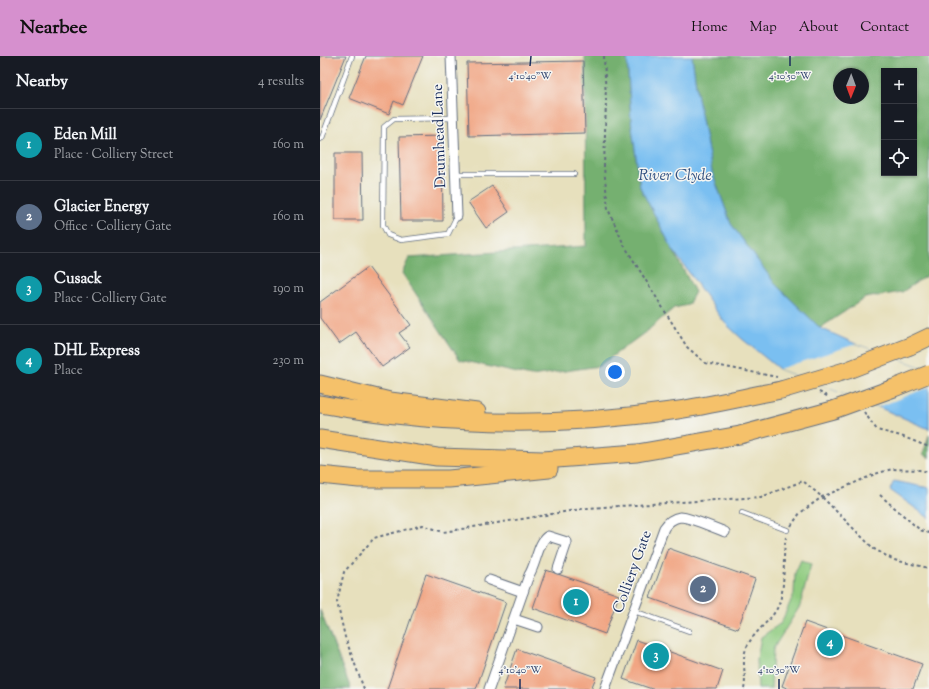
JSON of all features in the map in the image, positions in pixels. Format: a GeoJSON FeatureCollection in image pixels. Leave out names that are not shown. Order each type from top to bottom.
{"type":"FeatureCollection","features":[{"type":"Feature","properties":{"kind":"highway"},"geometry":{"type":"LineString","coordinates":[[320,404],[356,411],[464,422],[600,419],[671,411],[782,384],[848,370],[929,337]]}},
{"type":"Feature","properties":{"kind":"highway"},"geometry":{"type":"LineString","coordinates":[[320,475],[360,478],[449,479],[536,471],[740,435],[833,404],[894,388],[929,374]]}},
{"type":"Feature","properties":{"kind":"highway"},"geometry":{"type":"LineString","coordinates":[[320,384],[390,401],[550,421]]}},
{"type":"Feature","properties":{"kind":"highway"},"geometry":{"type":"LineString","coordinates":[[320,439],[436,458],[542,460],[637,453]]}},
{"type":"Feature","properties":{"kind":"street","name":"Drumhead Lane"},"geometry":{"type":"LineString","coordinates":[[451,56],[457,216]]}},
{"type":"Feature","properties":{"kind":"street","name":"Colliery Gate"},"geometry":{"type":"LineString","coordinates":[[605,689],[667,523],[681,517],[725,532]]}},
{"type":"Feature","properties":{"kind":"street"},"geometry":{"type":"LineString","coordinates":[[489,689],[543,540],[548,536],[568,542],[558,569]]}},
{"type":"Feature","properties":{"kind":"street"},"geometry":{"type":"LineString","coordinates":[[488,580],[523,592]]}},
{"type":"Feature","properties":{"kind":"street"},"geometry":{"type":"LineString","coordinates":[[514,619],[538,627]]}},
{"type":"Feature","properties":{"kind":"lane"},"geometry":{"type":"LineString","coordinates":[[320,139],[322,138],[352,56]]}},
{"type":"Feature","properties":{"kind":"lane"},"geometry":{"type":"LineString","coordinates":[[454,118],[394,118],[384,127],[384,225],[388,235],[401,240],[448,234],[457,216]]}},
{"type":"Feature","properties":{"kind":"lane"},"geometry":{"type":"LineString","coordinates":[[456,174],[574,174]]}},
{"type":"Feature","properties":{"kind":"lane"},"geometry":{"type":"LineString","coordinates":[[742,513],[787,530]]}},
{"type":"Feature","properties":{"kind":"lane"},"geometry":{"type":"LineString","coordinates":[[634,611],[688,631]]}},
{"type":"Feature","properties":{"kind":"path"},"geometry":{"type":"LineString","coordinates":[[604,56],[606,100],[604,167],[608,209],[624,245],[687,347],[705,363],[755,372],[782,384]]}},
{"type":"Feature","properties":{"kind":"path"},"geometry":{"type":"LineString","coordinates":[[818,392],[833,404]]}},
{"type":"Feature","properties":{"kind":"path"},"geometry":{"type":"LineString","coordinates":[[862,409],[877,430],[901,436],[929,447]]}},
{"type":"Feature","properties":{"kind":"path"},"geometry":{"type":"LineString","coordinates":[[744,689],[746,650],[753,636],[769,620],[780,604],[784,586],[783,551],[787,530],[800,513],[822,497],[875,474],[892,469],[929,472]]}},
{"type":"Feature","properties":{"kind":"path"},"geometry":{"type":"LineString","coordinates":[[880,495],[920,530],[929,533]]}},
{"type":"Feature","properties":{"kind":"path"},"geometry":{"type":"LineString","coordinates":[[822,497],[874,549],[894,560],[929,568]]}},
{"type":"Feature","properties":{"kind":"green space"},"geometry":{"type":"Polygon","coordinates":[[[585,56],[627,56],[631,119],[640,187],[695,292],[688,305],[674,308],[647,331],[599,366],[531,376],[460,360],[402,273],[409,258],[586,246],[585,56]]]}},
{"type":"Feature","properties":{"kind":"green space"},"geometry":{"type":"Polygon","coordinates":[[[692,56],[929,56],[929,274],[902,292],[865,298],[820,328],[775,284],[731,224],[712,172],[697,93],[692,56]]]}},
{"type":"Feature","properties":{"kind":"green space"},"geometry":{"type":"Polygon","coordinates":[[[929,435],[929,458],[923,454],[929,435]]]}},
{"type":"Feature","properties":{"kind":"green space"},"geometry":{"type":"Polygon","coordinates":[[[801,560],[811,564],[800,606],[773,649],[771,689],[758,689],[757,659],[761,637],[781,623],[794,594],[795,573],[801,560]]]}},
{"type":"Feature","properties":{"kind":"green space"},"geometry":{"type":"Polygon","coordinates":[[[320,610],[351,689],[320,689],[320,610]]]}},
{"type":"Feature","properties":{"kind":"water","name":"River Clyde"},"geometry":{"type":"Polygon","coordinates":[[[627,56],[692,56],[697,93],[712,172],[731,224],[775,284],[820,328],[856,344],[929,370],[929,429],[878,407],[779,369],[724,322],[673,250],[640,187],[631,119],[627,56]]]}},
{"type":"Feature","properties":{"kind":"water"},"geometry":{"type":"Polygon","coordinates":[[[894,481],[929,488],[929,518],[890,490],[894,481]]]}},
{"type":"Feature","properties":{"kind":"pier"},"geometry":{"type":"Polygon","coordinates":[[[856,344],[929,370],[929,387],[878,407],[779,369],[856,344]]]}},
{"type":"Feature","properties":{"kind":"building"},"geometry":{"type":"Polygon","coordinates":[[[320,56],[346,56],[320,120],[320,56]]]}},
{"type":"Feature","properties":{"kind":"building"},"geometry":{"type":"Polygon","coordinates":[[[366,56],[423,56],[403,105],[394,101],[389,114],[349,98],[366,56]]]}},
{"type":"Feature","properties":{"kind":"building"},"geometry":{"type":"Polygon","coordinates":[[[583,61],[585,133],[469,136],[467,63],[583,61]]]}},
{"type":"Feature","properties":{"kind":"building"},"geometry":{"type":"Polygon","coordinates":[[[442,136],[443,221],[401,221],[399,137],[442,136]]]}},
{"type":"Feature","properties":{"kind":"building"},"geometry":{"type":"Polygon","coordinates":[[[335,153],[362,153],[363,220],[335,220],[335,153]]]}},
{"type":"Feature","properties":{"kind":"building"},"geometry":{"type":"Polygon","coordinates":[[[492,186],[509,212],[486,228],[468,202],[492,186]]]}},
{"type":"Feature","properties":{"kind":"building"},"geometry":{"type":"Polygon","coordinates":[[[368,267],[411,325],[399,333],[410,347],[382,367],[356,332],[339,344],[320,318],[320,302],[368,267]]]}},
{"type":"Feature","properties":{"kind":"building"},"geometry":{"type":"Polygon","coordinates":[[[668,548],[755,579],[738,629],[650,598],[668,548]]]}},
{"type":"Feature","properties":{"kind":"building"},"geometry":{"type":"Polygon","coordinates":[[[546,570],[619,595],[605,634],[533,608],[546,570]]]}},
{"type":"Feature","properties":{"kind":"building"},"geometry":{"type":"Polygon","coordinates":[[[426,574],[506,602],[476,689],[387,689],[426,574]]]}},
{"type":"Feature","properties":{"kind":"building"},"geometry":{"type":"Polygon","coordinates":[[[805,622],[922,664],[913,689],[789,689],[782,686],[805,622]]]}},
{"type":"Feature","properties":{"kind":"building"},"geometry":{"type":"Polygon","coordinates":[[[637,640],[723,671],[717,689],[652,689],[623,679],[637,640]]]}},
{"type":"Feature","properties":{"kind":"building"},"geometry":{"type":"Polygon","coordinates":[[[517,649],[596,677],[591,689],[503,689],[517,649]]]}},
{"type":"Feature","properties":{"kind":"place","name":"Glacier Energy"},"geometry":{"type":"Point","coordinates":[703,589]}},
{"type":"Feature","properties":{"kind":"place","name":"Eden Mill"},"geometry":{"type":"Point","coordinates":[576,602]}},
{"type":"Feature","properties":{"kind":"place","name":"DHL Express"},"geometry":{"type":"Point","coordinates":[830,643]}},
{"type":"Feature","properties":{"kind":"place","name":"Cusack"},"geometry":{"type":"Point","coordinates":[656,656]}}]}
